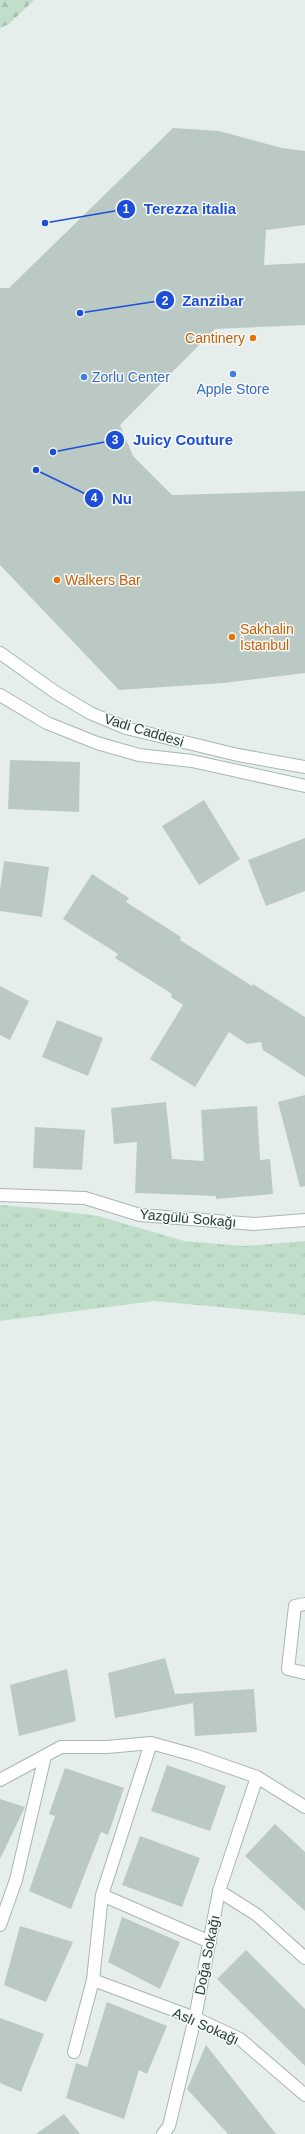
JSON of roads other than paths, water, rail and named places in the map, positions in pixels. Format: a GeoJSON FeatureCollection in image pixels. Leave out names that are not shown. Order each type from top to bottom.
{"type":"FeatureCollection","features":[{"type":"Feature","properties":{"kind":"street","name":"Vadi Caddesi"},"geometry":{"type":"LineString","coordinates":[[0,653],[55,692],[90,713],[126,728],[231,754],[305,768]]}},
{"type":"Feature","properties":{"kind":"street","name":"Vadi Caddesi"},"geometry":{"type":"LineString","coordinates":[[0,696],[47,723],[97,743],[139,755],[192,761],[305,786]]}},
{"type":"Feature","properties":{"kind":"street","name":"Yazgülü Sokağı"},"geometry":{"type":"LineString","coordinates":[[0,1195],[85,1198],[140,1215],[254,1224],[305,1220]]}},
{"type":"Feature","properties":{"kind":"street"},"geometry":{"type":"LineString","coordinates":[[305,1604],[295,1606],[288,1670],[305,1673]]}},
{"type":"Feature","properties":{"kind":"street"},"geometry":{"type":"LineString","coordinates":[[74,2052],[93,1980],[102,1895],[152,1743]]}},
{"type":"Feature","properties":{"kind":"street"},"geometry":{"type":"LineString","coordinates":[[0,1780],[61,1747],[106,1747],[152,1743],[194,1755],[257,1777],[305,1807]]}},
{"type":"Feature","properties":{"kind":"street"},"geometry":{"type":"LineString","coordinates":[[0,1926],[16,1880],[45,1756]]}},
{"type":"Feature","properties":{"kind":"street","name":"Doğa Sokağı"},"geometry":{"type":"LineString","coordinates":[[168,2131],[195,2018],[219,1891],[257,1777]]}},
{"type":"Feature","properties":{"kind":"street"},"geometry":{"type":"LineString","coordinates":[[219,1891],[257,1915],[305,1958]]}},
{"type":"Feature","properties":{"kind":"street"},"geometry":{"type":"LineString","coordinates":[[102,1895],[210,1942]]}},
{"type":"Feature","properties":{"kind":"street","name":"Aslı Sokağı"},"geometry":{"type":"LineString","coordinates":[[93,1980],[195,2018],[240,2039],[305,2095]]}},
{"type":"Feature","properties":{"kind":"place","name":"Terezza italia"},"geometry":{"type":"Point","coordinates":[45,223]}},
{"type":"Feature","properties":{"kind":"place","name":"Zanzibar"},"geometry":{"type":"Point","coordinates":[80,313]}},
{"type":"Feature","properties":{"kind":"place","name":"Cantinery"},"geometry":{"type":"Point","coordinates":[253,338]}},
{"type":"Feature","properties":{"kind":"place","name":"Apple Store"},"geometry":{"type":"Point","coordinates":[233,374]}},
{"type":"Feature","properties":{"kind":"place","name":"Zorlu Center"},"geometry":{"type":"Point","coordinates":[84,377]}},
{"type":"Feature","properties":{"kind":"place","name":"Juicy Couture"},"geometry":{"type":"Point","coordinates":[53,452]}},
{"type":"Feature","properties":{"kind":"place","name":"Nu"},"geometry":{"type":"Point","coordinates":[36,470]}},
{"type":"Feature","properties":{"kind":"place","name":"Walkers Bar"},"geometry":{"type":"Point","coordinates":[57,580]}},
{"type":"Feature","properties":{"kind":"place","name":"Sakhalin İstanbul"},"geometry":{"type":"Point","coordinates":[232,637]}}]}
